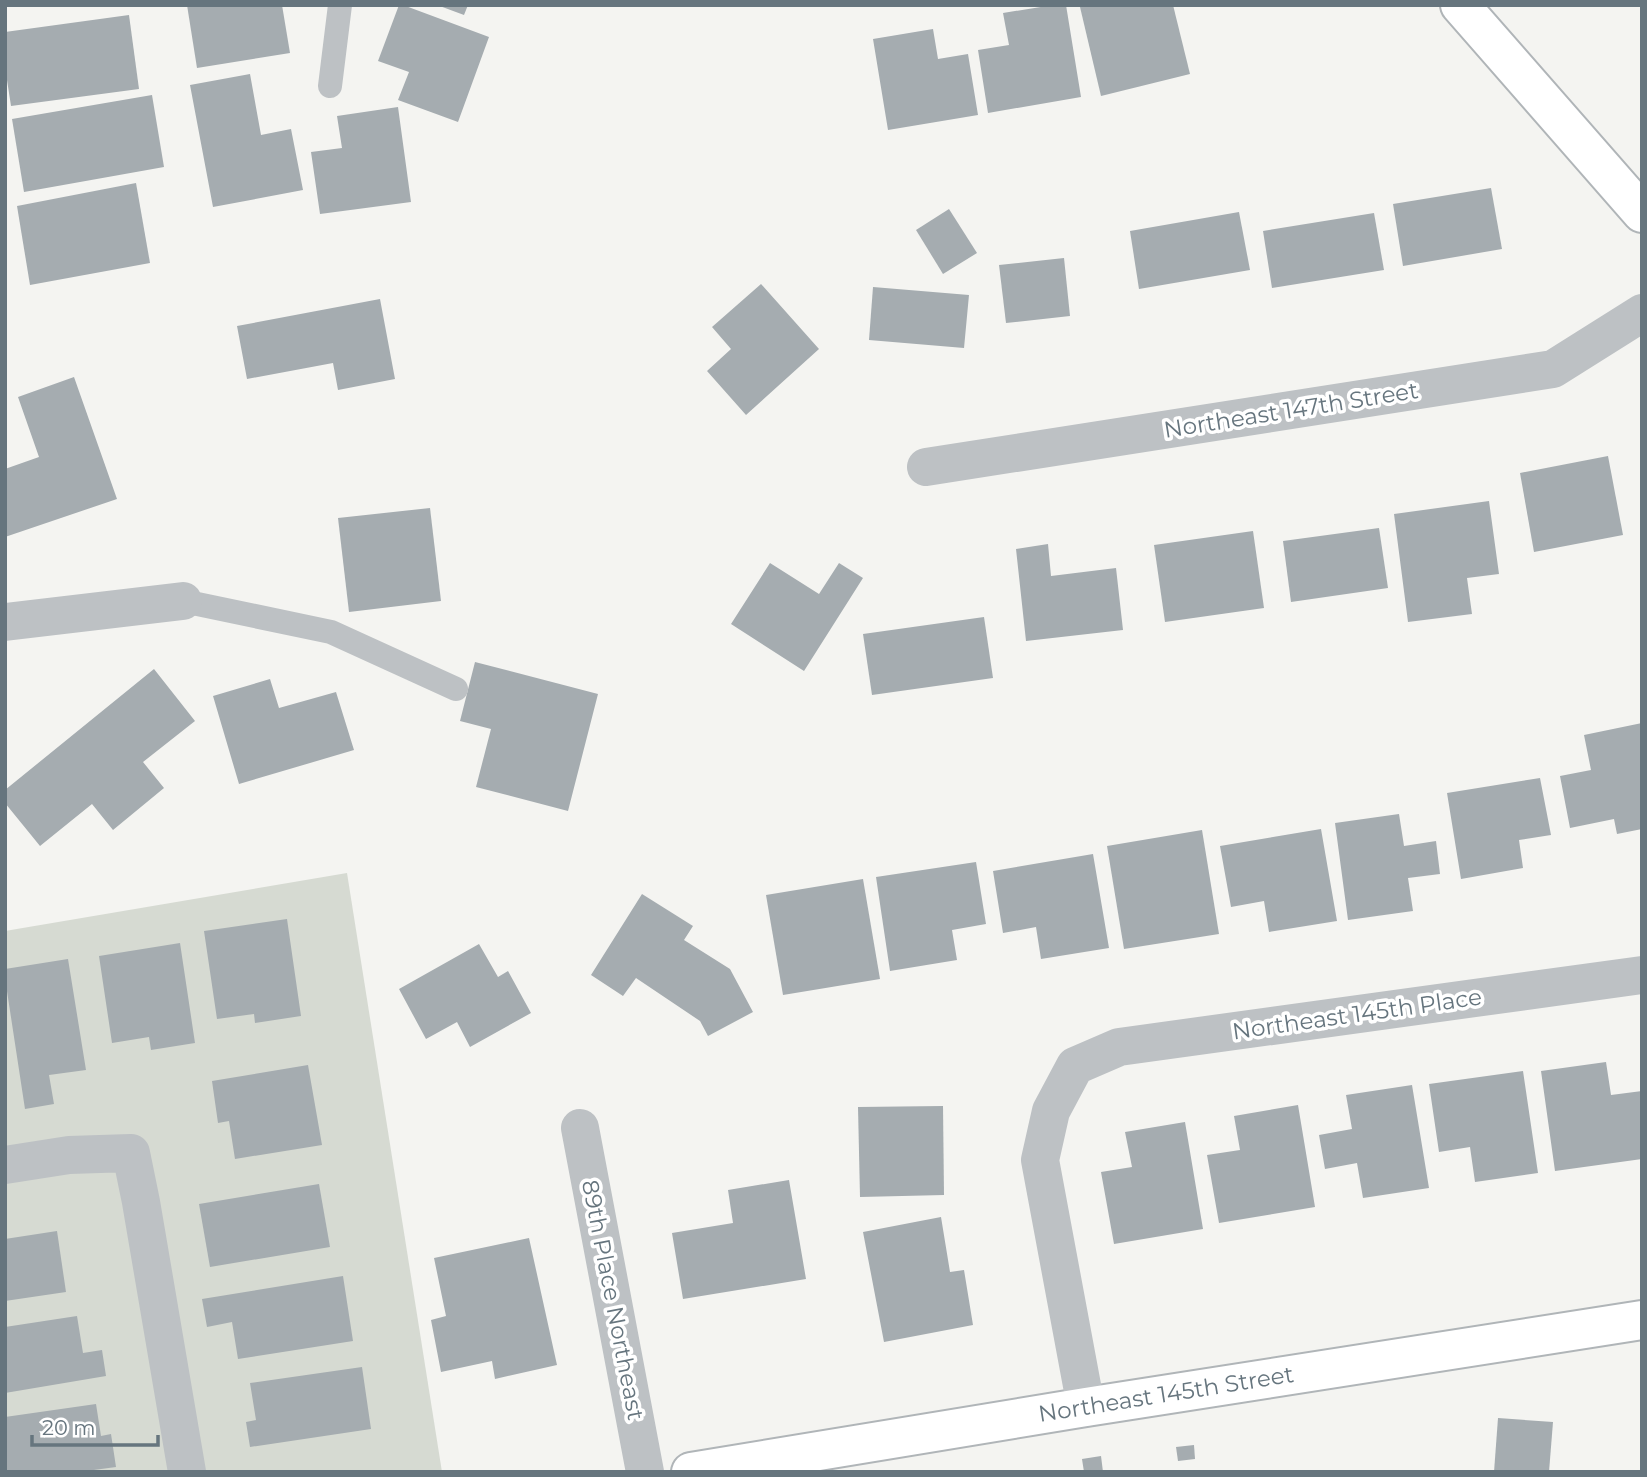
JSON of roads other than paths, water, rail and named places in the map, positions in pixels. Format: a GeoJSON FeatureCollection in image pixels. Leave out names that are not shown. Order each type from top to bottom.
{"type":"FeatureCollection","features":[{"type":"Feature","properties":{"kind":"street"},"geometry":{"type":"LineString","coordinates":[[1460,5],[1642,213]]}},
{"type":"Feature","properties":{"kind":"street","name":"Northeast 147th Street"},"geometry":{"type":"LineString","coordinates":[[926,467],[1553,369],[1642,313]]}},
{"type":"Feature","properties":{"kind":"street"},"geometry":{"type":"LineString","coordinates":[[5,622],[183,601]]}},
{"type":"Feature","properties":{"kind":"street","name":"Northeast 145th Place"},"geometry":{"type":"LineString","coordinates":[[1086,1407],[1040,1160],[1051,1111],[1075,1066],[1119,1047],[1642,975]]}},
{"type":"Feature","properties":{"kind":"street","name":"89th Place Northeast"},"geometry":{"type":"LineString","coordinates":[[580,1128],[645,1472]]}},
{"type":"Feature","properties":{"kind":"street"},"geometry":{"type":"LineString","coordinates":[[5,1165],[69,1155],[131,1153],[187,1472]]}},
{"type":"Feature","properties":{"kind":"street","name":"Northeast 145th Street"},"geometry":{"type":"LineString","coordinates":[[691,1472],[1642,1320]]}},
{"type":"Feature","properties":{"kind":"lane"},"geometry":{"type":"LineString","coordinates":[[330,86],[340,5]]}},
{"type":"Feature","properties":{"kind":"lane"},"geometry":{"type":"LineString","coordinates":[[183,601],[331,632],[456,689]]}}]}
